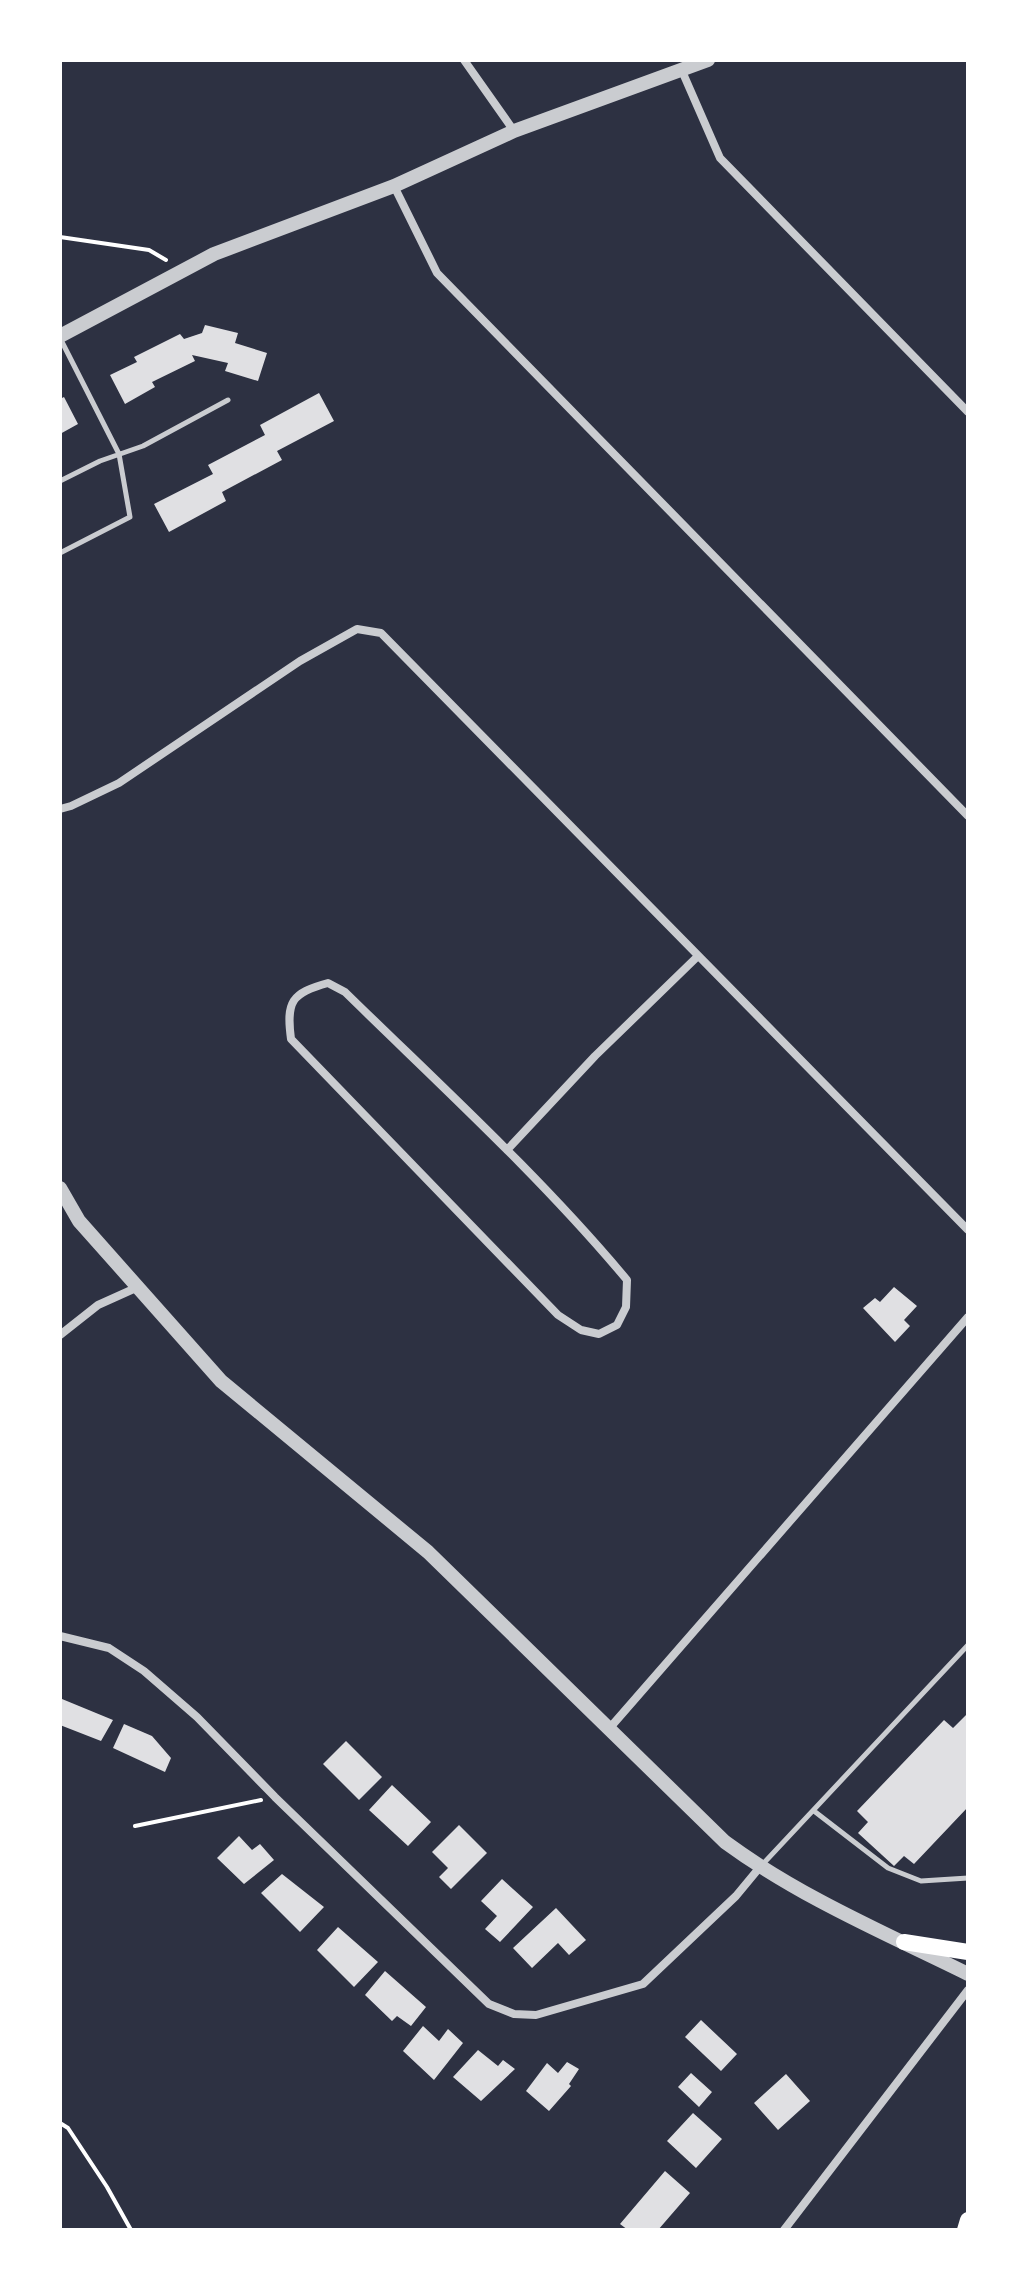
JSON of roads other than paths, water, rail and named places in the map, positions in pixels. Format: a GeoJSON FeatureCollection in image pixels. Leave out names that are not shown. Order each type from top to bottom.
{"type":"FeatureCollection","features":[{"type":"Feature","properties":{"kind":"main road"},"geometry":{"type":"LineString","coordinates":[[904,1942],[968,1952]]}},
{"type":"Feature","properties":{"kind":"main road"},"geometry":{"type":"LineString","coordinates":[[965,2230],[968,2220]]}},
{"type":"Feature","properties":{"kind":"street"},"geometry":{"type":"LineString","coordinates":[[464,60],[514,131]]}},
{"type":"Feature","properties":{"kind":"street"},"geometry":{"type":"LineString","coordinates":[[60,336],[214,254],[394,186],[514,131],[708,60]]}},
{"type":"Feature","properties":{"kind":"street"},"geometry":{"type":"LineString","coordinates":[[682,71],[720,158],[968,412]]}},
{"type":"Feature","properties":{"kind":"street"},"geometry":{"type":"LineString","coordinates":[[394,186],[437,273],[968,816]]}},
{"type":"Feature","properties":{"kind":"street"},"geometry":{"type":"LineString","coordinates":[[60,809],[119,783],[300,661],[357,629],[381,633],[968,1230]]}},
{"type":"Feature","properties":{"kind":"street"},"geometry":{"type":"LineString","coordinates":[[507,1150],[595,1056],[698,956]]}},
{"type":"Feature","properties":{"kind":"street"},"geometry":{"type":"LineString","coordinates":[[328,983],[345,992],[507,1150],[627,1280],[626,1307],[617,1325],[599,1334],[581,1330],[558,1315],[291,1039],[288,1019],[295,998],[307,989],[328,983]]}},
{"type":"Feature","properties":{"kind":"street"},"geometry":{"type":"LineString","coordinates":[[60,1188],[79,1221],[221,1381],[428,1552],[725,1842],[760,1867],[836,1910],[968,1974]]}},
{"type":"Feature","properties":{"kind":"street"},"geometry":{"type":"LineString","coordinates":[[60,1335],[98,1305],[138,1287]]}},
{"type":"Feature","properties":{"kind":"street"},"geometry":{"type":"LineString","coordinates":[[608,1730],[968,1317]]}},
{"type":"Feature","properties":{"kind":"street"},"geometry":{"type":"LineString","coordinates":[[60,1636],[92,1643],[123,1656],[197,1717],[489,2004],[514,2014],[536,2015],[643,1984],[736,1896],[760,1867]]}},
{"type":"Feature","properties":{"kind":"street"},"geometry":{"type":"LineString","coordinates":[[784,2230],[968,1990]]}},
{"type":"Feature","properties":{"kind":"lane"},"geometry":{"type":"LineString","coordinates":[[60,336],[119,454],[130,517],[60,553]]}},
{"type":"Feature","properties":{"kind":"lane"},"geometry":{"type":"LineString","coordinates":[[60,481],[143,446],[228,400]]}},
{"type":"Feature","properties":{"kind":"lane"},"geometry":{"type":"LineString","coordinates":[[760,1867],[968,1645]]}},
{"type":"Feature","properties":{"kind":"lane"},"geometry":{"type":"LineString","coordinates":[[814,1811],[888,1868],[921,1881],[968,1878]]}}]}
